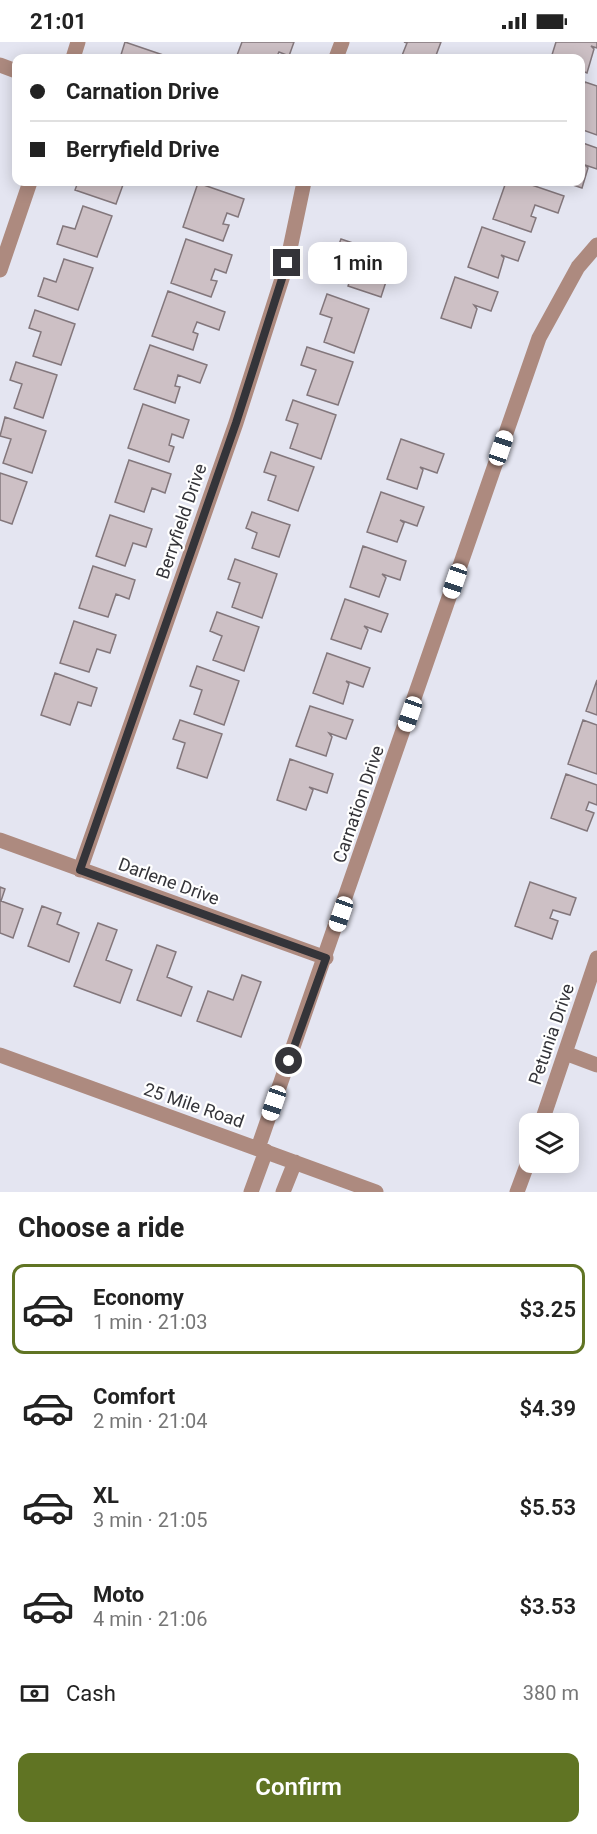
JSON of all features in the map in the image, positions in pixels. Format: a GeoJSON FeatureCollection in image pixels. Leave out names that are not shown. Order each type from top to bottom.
{"type":"FeatureCollection","features":[{"type":"Feature","properties":{"kind":"street"},"geometry":{"type":"LineString","coordinates":[[0,270],[29,186]]}},
{"type":"Feature","properties":{"kind":"street","name":"Berryfield Drive"},"geometry":{"type":"LineString","coordinates":[[80,870],[236,423],[287,263],[303,186]]}},
{"type":"Feature","properties":{"kind":"street","name":"Carnation Drive"},"geometry":{"type":"LineString","coordinates":[[251,1192],[262,1150],[326,958],[539,338],[578,267],[597,245]]}},
{"type":"Feature","properties":{"kind":"street","name":"Darlene Drive"},"geometry":{"type":"LineString","coordinates":[[0,840],[326,958]]}},
{"type":"Feature","properties":{"kind":"street","name":"Petunia Drive"},"geometry":{"type":"LineString","coordinates":[[545,1113],[597,958]]}},
{"type":"Feature","properties":{"kind":"street"},"geometry":{"type":"LineString","coordinates":[[565,1053],[597,1065]]}},
{"type":"Feature","properties":{"kind":"street","name":"25 Mile Road"},"geometry":{"type":"LineString","coordinates":[[0,1055],[376,1192]]}},
{"type":"Feature","properties":{"kind":"street"},"geometry":{"type":"LineString","coordinates":[[283,1192],[295,1162]]}},
{"type":"Feature","properties":{"kind":"street"},"geometry":{"type":"LineString","coordinates":[[518,1192],[525,1173]]}},
{"type":"Feature","properties":{"kind":"building"},"geometry":{"type":"Polygon","coordinates":[[[125,42],[160,54],[121,54],[125,42]]]}},
{"type":"Feature","properties":{"kind":"building"},"geometry":{"type":"Polygon","coordinates":[[[242,42],[294,42],[290,54],[279,52],[278,54],[238,54],[242,42]]]}},
{"type":"Feature","properties":{"kind":"building"},"geometry":{"type":"Polygon","coordinates":[[[404,42],[441,42],[436,54],[403,54],[407,43],[404,42]]]}},
{"type":"Feature","properties":{"kind":"building"},"geometry":{"type":"Polygon","coordinates":[[[556,42],[597,42],[597,48],[591,46],[594,49],[587,73],[585,72],[585,54],[552,54],[556,42]]]}},
{"type":"Feature","properties":{"kind":"building"},"geometry":{"type":"Polygon","coordinates":[[[585,82],[597,86],[597,135],[585,131],[585,82]]]}},
{"type":"Feature","properties":{"kind":"building"},"geometry":{"type":"Polygon","coordinates":[[[585,144],[597,148],[597,169],[585,165],[585,144]]]}},
{"type":"Feature","properties":{"kind":"building"},"geometry":{"type":"Polygon","coordinates":[[[76,186],[123,186],[116,204],[75,190],[76,186]]]}},
{"type":"Feature","properties":{"kind":"building"},"geometry":{"type":"Polygon","coordinates":[[[197,186],[207,186],[244,199],[238,217],[227,213],[223,224],[229,225],[223,241],[183,227],[197,186]]]}},
{"type":"Feature","properties":{"kind":"building"},"geometry":{"type":"Polygon","coordinates":[[[505,186],[535,186],[564,196],[558,213],[535,205],[531,216],[536,218],[531,232],[493,219],[505,186]]]}},
{"type":"Feature","properties":{"kind":"building"},"geometry":{"type":"Polygon","coordinates":[[[83,206],[112,216],[97,257],[57,244],[63,226],[75,229],[83,206]]]}},
{"type":"Feature","properties":{"kind":"building"},"geometry":{"type":"Polygon","coordinates":[[[482,227],[525,242],[518,261],[501,255],[504,258],[498,278],[468,267],[482,227]]]}},
{"type":"Feature","properties":{"kind":"building"},"geometry":{"type":"Polygon","coordinates":[[[186,239],[232,255],[226,273],[215,269],[211,280],[217,281],[211,297],[171,283],[186,239]]]}},
{"type":"Feature","properties":{"kind":"building"},"geometry":{"type":"Polygon","coordinates":[[[341,239],[394,257],[381,297],[348,286],[355,266],[334,258],[341,239]]]}},
{"type":"Feature","properties":{"kind":"building"},"geometry":{"type":"Polygon","coordinates":[[[64,259],[93,268],[78,310],[38,296],[44,278],[56,282],[64,259]]]}},
{"type":"Feature","properties":{"kind":"building"},"geometry":{"type":"Polygon","coordinates":[[[455,277],[498,292],[491,311],[474,305],[477,309],[471,328],[441,318],[455,277]]]}},
{"type":"Feature","properties":{"kind":"building"},"geometry":{"type":"Polygon","coordinates":[[[168,291],[225,312],[219,330],[197,322],[193,332],[198,334],[193,350],[152,336],[168,291]]]}},
{"type":"Feature","properties":{"kind":"building"},"geometry":{"type":"Polygon","coordinates":[[[327,294],[369,309],[354,353],[324,342],[332,318],[320,314],[327,294]]]}},
{"type":"Feature","properties":{"kind":"building"},"geometry":{"type":"Polygon","coordinates":[[[35,310],[75,324],[61,365],[33,356],[41,332],[29,328],[35,310]]]}},
{"type":"Feature","properties":{"kind":"building"},"geometry":{"type":"Polygon","coordinates":[[[150,345],[207,365],[200,383],[178,375],[175,386],[180,387],[175,403],[134,389],[150,345]]]}},
{"type":"Feature","properties":{"kind":"building"},"geometry":{"type":"Polygon","coordinates":[[[307,347],[353,362],[338,405],[307,395],[316,370],[301,365],[307,347]]]}},
{"type":"Feature","properties":{"kind":"building"},"geometry":{"type":"Polygon","coordinates":[[[16,362],[57,375],[43,418],[14,408],[22,384],[10,380],[16,362]]]}},
{"type":"Feature","properties":{"kind":"building"},"geometry":{"type":"Polygon","coordinates":[[[293,400],[336,415],[321,459],[290,448],[298,424],[286,420],[293,400]]]}},
{"type":"Feature","properties":{"kind":"building"},"geometry":{"type":"Polygon","coordinates":[[[143,404],[189,420],[183,438],[172,434],[169,445],[174,447],[169,462],[128,448],[143,404]]]}},
{"type":"Feature","properties":{"kind":"building"},"geometry":{"type":"Polygon","coordinates":[[[5,417],[46,431],[32,473],[3,463],[11,439],[0,436],[5,417]]]}},
{"type":"Feature","properties":{"kind":"building"},"geometry":{"type":"Polygon","coordinates":[[[401,439],[444,454],[437,473],[420,467],[423,470],[417,489],[387,479],[401,439]]]}},
{"type":"Feature","properties":{"kind":"building"},"geometry":{"type":"Polygon","coordinates":[[[271,452],[314,467],[298,511],[268,500],[276,476],[264,472],[271,452]]]}},
{"type":"Feature","properties":{"kind":"building"},"geometry":{"type":"Polygon","coordinates":[[[129,460],[171,474],[165,493],[152,488],[144,512],[115,502],[129,460]]]}},
{"type":"Feature","properties":{"kind":"building"},"geometry":{"type":"Polygon","coordinates":[[[0,473],[27,482],[12,524],[0,520],[0,473]]]}},
{"type":"Feature","properties":{"kind":"building"},"geometry":{"type":"Polygon","coordinates":[[[381,492],[424,507],[417,526],[400,520],[404,523],[397,542],[367,532],[381,492]]]}},
{"type":"Feature","properties":{"kind":"building"},"geometry":{"type":"Polygon","coordinates":[[[252,512],[290,525],[279,557],[252,548],[257,533],[246,528],[252,512]]]}},
{"type":"Feature","properties":{"kind":"building"},"geometry":{"type":"Polygon","coordinates":[[[110,515],[152,529],[146,547],[133,543],[125,566],[96,556],[110,515]]]}},
{"type":"Feature","properties":{"kind":"building"},"geometry":{"type":"Polygon","coordinates":[[[363,546],[406,561],[400,580],[382,574],[386,578],[379,597],[350,587],[363,546]]]}},
{"type":"Feature","properties":{"kind":"building"},"geometry":{"type":"Polygon","coordinates":[[[235,559],[277,574],[262,618],[232,607],[240,583],[228,579],[235,559]]]}},
{"type":"Feature","properties":{"kind":"building"},"geometry":{"type":"Polygon","coordinates":[[[93,566],[135,580],[129,599],[116,594],[108,617],[79,608],[93,566]]]}},
{"type":"Feature","properties":{"kind":"building"},"geometry":{"type":"Polygon","coordinates":[[[345,599],[388,614],[381,632],[364,626],[368,630],[361,649],[331,639],[345,599]]]}},
{"type":"Feature","properties":{"kind":"building"},"geometry":{"type":"Polygon","coordinates":[[[217,612],[259,627],[244,671],[213,660],[222,636],[210,631],[217,612]]]}},
{"type":"Feature","properties":{"kind":"building"},"geometry":{"type":"Polygon","coordinates":[[[74,621],[116,635],[110,653],[97,649],[89,672],[60,663],[74,621]]]}},
{"type":"Feature","properties":{"kind":"building"},"geometry":{"type":"Polygon","coordinates":[[[327,653],[370,668],[363,687],[346,681],[349,684],[343,704],[313,693],[327,653]]]}},
{"type":"Feature","properties":{"kind":"building"},"geometry":{"type":"Polygon","coordinates":[[[197,666],[239,681],[224,725],[194,714],[202,690],[190,686],[197,666]]]}},
{"type":"Feature","properties":{"kind":"building"},"geometry":{"type":"Polygon","coordinates":[[[55,673],[97,688],[91,706],[78,702],[70,725],[41,715],[55,673]]]}},
{"type":"Feature","properties":{"kind":"building"},"geometry":{"type":"Polygon","coordinates":[[[597,680],[597,715],[586,711],[597,680]]]}},
{"type":"Feature","properties":{"kind":"building"},"geometry":{"type":"Polygon","coordinates":[[[310,706],[353,720],[346,739],[329,733],[332,737],[326,756],[296,746],[310,706]]]}},
{"type":"Feature","properties":{"kind":"building"},"geometry":{"type":"Polygon","coordinates":[[[180,720],[222,734],[207,778],[177,768],[185,743],[173,739],[180,720]]]}},
{"type":"Feature","properties":{"kind":"building"},"geometry":{"type":"Polygon","coordinates":[[[583,720],[597,725],[597,774],[568,764],[583,720]]]}},
{"type":"Feature","properties":{"kind":"building"},"geometry":{"type":"Polygon","coordinates":[[[290,759],[333,774],[327,793],[309,787],[313,790],[306,810],[277,800],[290,759]]]}},
{"type":"Feature","properties":{"kind":"building"},"geometry":{"type":"Polygon","coordinates":[[[566,774],[597,785],[597,805],[589,802],[586,810],[594,813],[587,831],[551,818],[566,774]]]}},
{"type":"Feature","properties":{"kind":"building"},"geometry":{"type":"Polygon","coordinates":[[[530,882],[576,898],[570,915],[553,910],[550,918],[558,921],[552,939],[515,926],[530,882]]]}},
{"type":"Feature","properties":{"kind":"building"},"geometry":{"type":"Polygon","coordinates":[[[0,887],[5,889],[1,901],[23,909],[13,938],[0,933],[0,887]]]}},
{"type":"Feature","properties":{"kind":"building"},"geometry":{"type":"Polygon","coordinates":[[[42,906],[61,913],[57,924],[79,933],[69,962],[28,946],[42,906]]]}},
{"type":"Feature","properties":{"kind":"building"},"geometry":{"type":"Polygon","coordinates":[[[98,923],[117,930],[106,960],[132,970],[120,1003],[74,986],[98,923]]]}},
{"type":"Feature","properties":{"kind":"building"},"geometry":{"type":"Polygon","coordinates":[[[157,945],[176,952],[167,977],[192,987],[181,1016],[137,1000],[157,945]]]}},
{"type":"Feature","properties":{"kind":"building"},"geometry":{"type":"Polygon","coordinates":[[[242,975],[261,982],[241,1037],[197,1021],[208,991],[233,1000],[242,975]]]}},
{"type":"Feature","properties":{"kind":"route"},"geometry":{"type":"LineString","coordinates":[[287,263],[236,423],[80,870],[326,958],[289,1061]]}}]}
